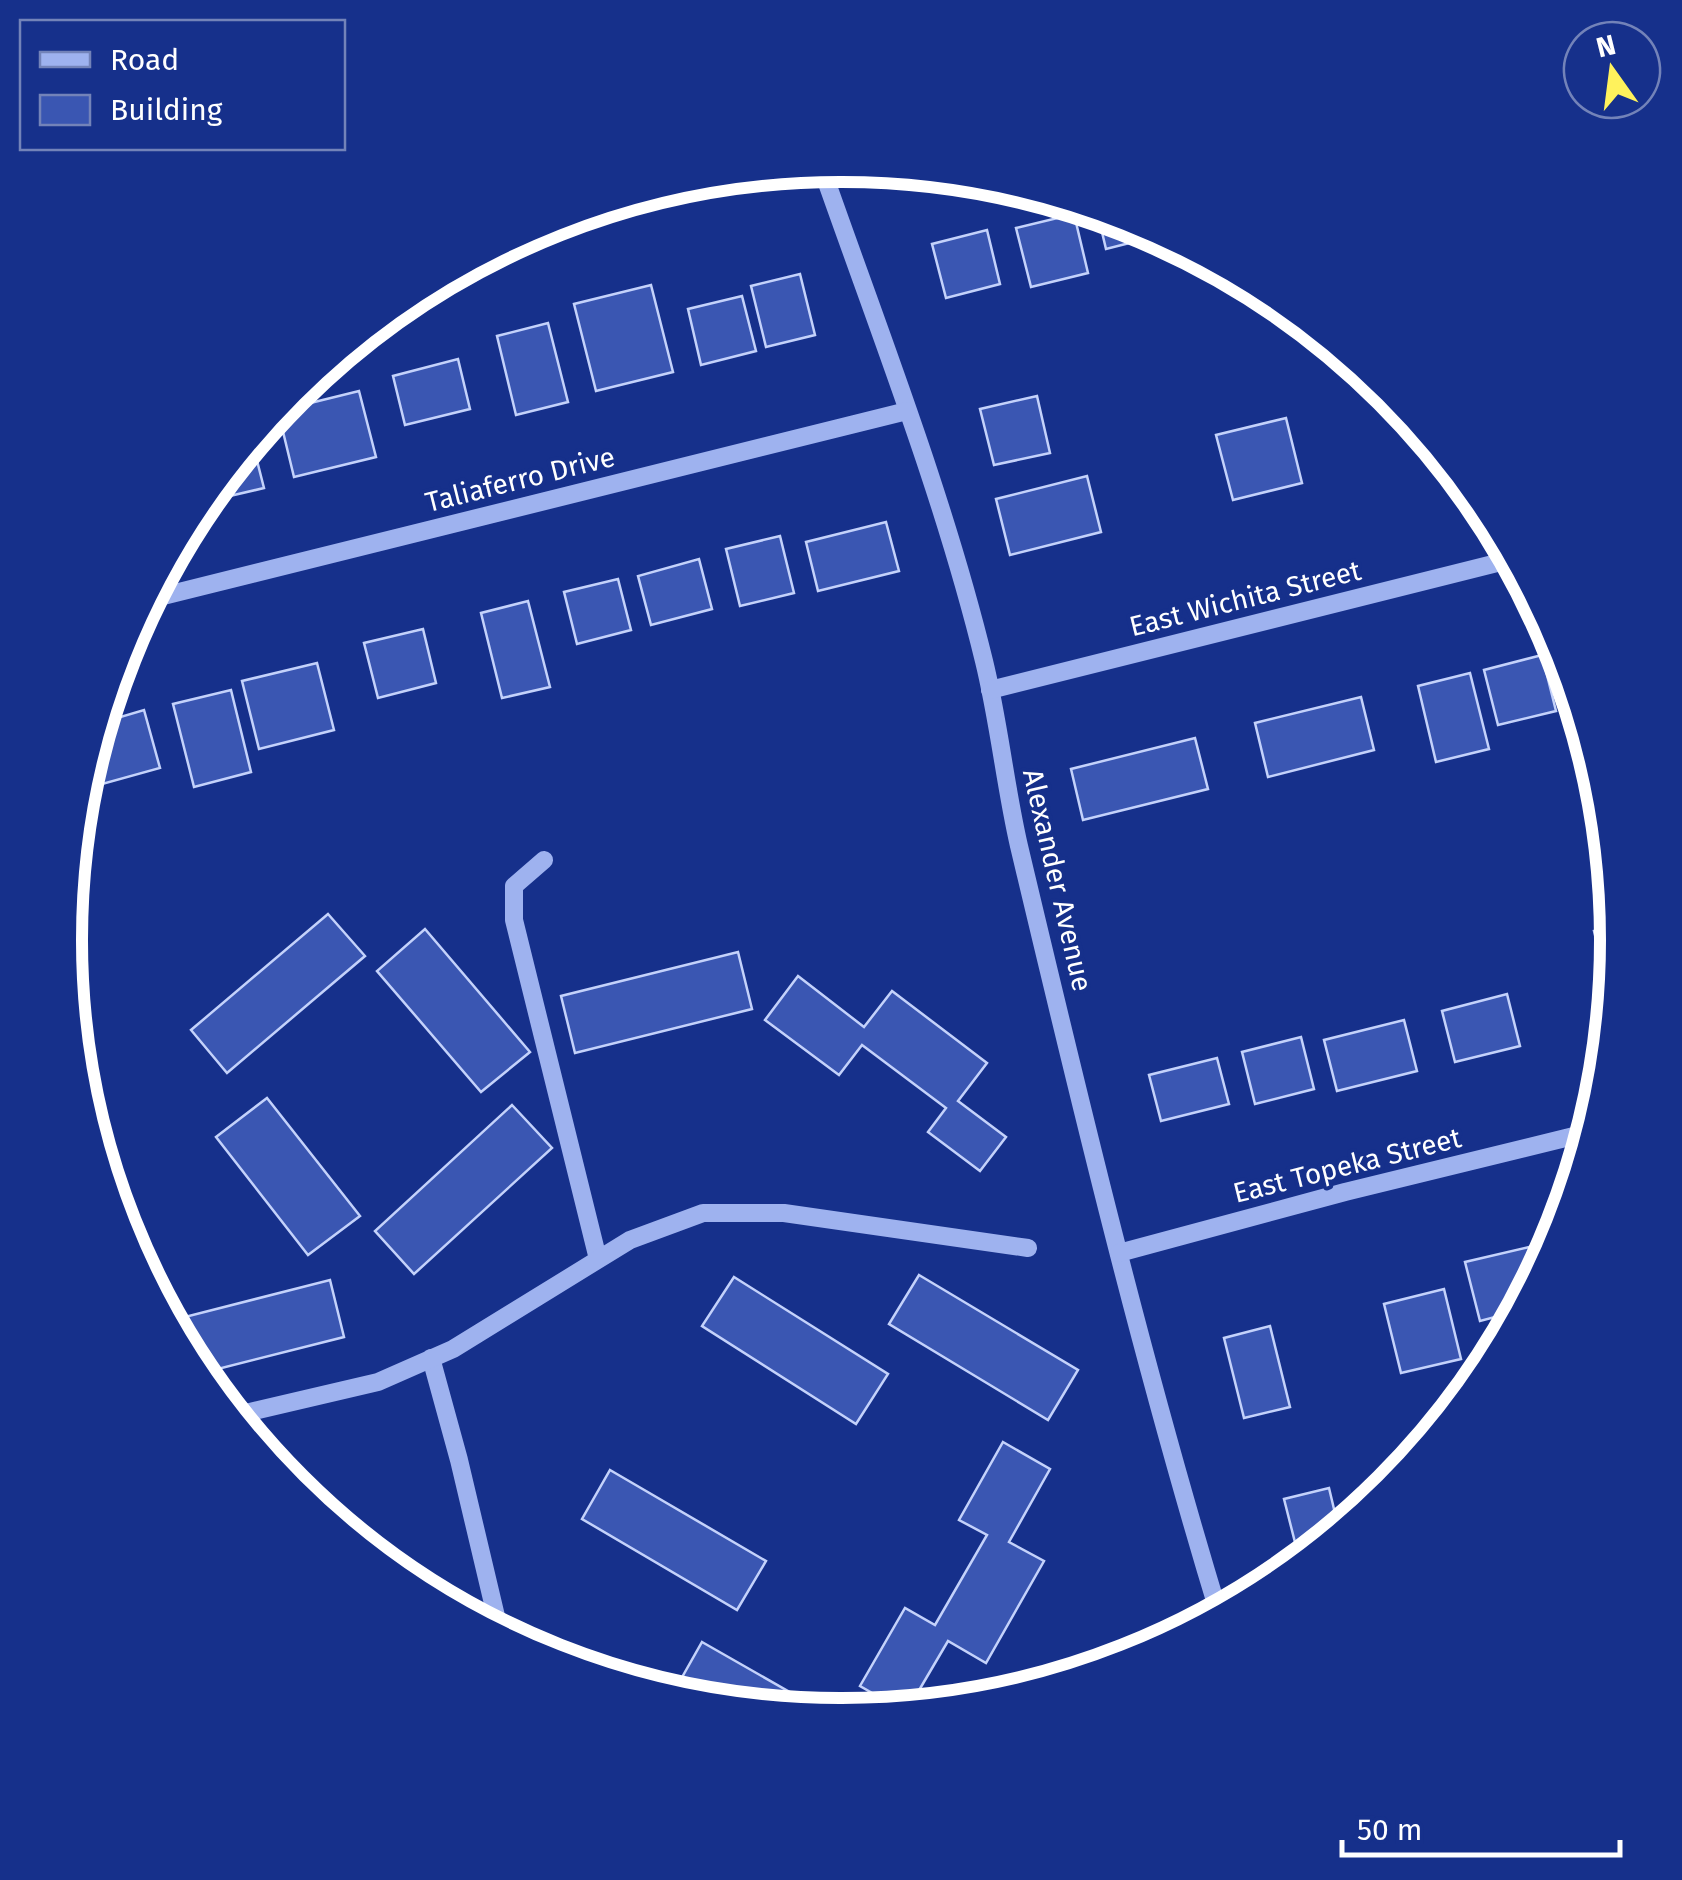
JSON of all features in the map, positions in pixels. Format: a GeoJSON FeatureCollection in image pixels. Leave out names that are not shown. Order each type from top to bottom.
{"type":"FeatureCollection","features":[{"type":"Feature","properties":{"kind":"street","name":"Alexander Avenue"},"geometry":{"type":"LineString","coordinates":[[827,182],[958,567],[990,690],[1018,841],[1119,1254],[1215,1600]]}},
{"type":"Feature","properties":{"kind":"street","name":"Taliaferro Drive"},"geometry":{"type":"LineString","coordinates":[[166,595],[906,411]]}},
{"type":"Feature","properties":{"kind":"street","name":"East Wichita Street"},"geometry":{"type":"LineString","coordinates":[[990,690],[1499,563]]}},
{"type":"Feature","properties":{"kind":"street"},"geometry":{"type":"LineString","coordinates":[[544,860],[514,886],[514,920],[598,1258]]}},
{"type":"Feature","properties":{"kind":"street","name":"East Topeka Street"},"geometry":{"type":"LineString","coordinates":[[1119,1254],[1345,1192],[1574,1136]]}},
{"type":"Feature","properties":{"kind":"street"},"geometry":{"type":"LineString","coordinates":[[248,1413],[378,1382],[453,1348],[630,1240],[704,1213],[784,1214],[1028,1248]]}},
{"type":"Feature","properties":{"kind":"street"},"geometry":{"type":"LineString","coordinates":[[431,1358],[496,1615]]}},
{"type":"Feature","properties":{"kind":"building"},"geometry":{"type":"Polygon","coordinates":[[[1066,216],[1075,219],[1088,273],[1031,287],[1016,228],[1066,216]]]}},
{"type":"Feature","properties":{"kind":"building"},"geometry":{"type":"Polygon","coordinates":[[[1101,228],[1136,241],[1106,249],[1101,228]]]}},
{"type":"Feature","properties":{"kind":"building"},"geometry":{"type":"Polygon","coordinates":[[[987,230],[1000,284],[946,298],[932,244],[987,230]]]}},
{"type":"Feature","properties":{"kind":"building"},"geometry":{"type":"Polygon","coordinates":[[[800,274],[815,335],[766,347],[751,286],[800,274]]]}},
{"type":"Feature","properties":{"kind":"building"},"geometry":{"type":"Polygon","coordinates":[[[651,285],[673,372],[596,391],[574,304],[651,285]]]}},
{"type":"Feature","properties":{"kind":"building"},"geometry":{"type":"Polygon","coordinates":[[[742,296],[756,351],[701,365],[688,309],[742,296]]]}},
{"type":"Feature","properties":{"kind":"building"},"geometry":{"type":"Polygon","coordinates":[[[548,323],[568,402],[516,415],[497,336],[548,323]]]}},
{"type":"Feature","properties":{"kind":"building"},"geometry":{"type":"Polygon","coordinates":[[[458,359],[470,409],[405,425],[393,376],[458,359]]]}},
{"type":"Feature","properties":{"kind":"building"},"geometry":{"type":"Polygon","coordinates":[[[359,391],[376,457],[294,477],[282,428],[305,404],[359,391]]]}},
{"type":"Feature","properties":{"kind":"building"},"geometry":{"type":"Polygon","coordinates":[[[1037,396],[1050,453],[994,465],[980,409],[1037,396]]]}},
{"type":"Feature","properties":{"kind":"building"},"geometry":{"type":"Polygon","coordinates":[[[1286,418],[1302,483],[1233,500],[1216,435],[1286,418]]]}},
{"type":"Feature","properties":{"kind":"building"},"geometry":{"type":"Polygon","coordinates":[[[256,458],[264,488],[226,497],[256,458]]]}},
{"type":"Feature","properties":{"kind":"building"},"geometry":{"type":"Polygon","coordinates":[[[1087,476],[1101,532],[1010,555],[996,499],[1087,476]]]}},
{"type":"Feature","properties":{"kind":"building"},"geometry":{"type":"Polygon","coordinates":[[[886,522],[899,571],[818,591],[806,542],[886,522]]]}},
{"type":"Feature","properties":{"kind":"building"},"geometry":{"type":"Polygon","coordinates":[[[780,536],[794,593],[740,606],[726,549],[780,536]]]}},
{"type":"Feature","properties":{"kind":"building"},"geometry":{"type":"Polygon","coordinates":[[[699,559],[712,609],[651,625],[638,576],[699,559]]]}},
{"type":"Feature","properties":{"kind":"building"},"geometry":{"type":"Polygon","coordinates":[[[618,579],[631,630],[577,644],[564,592],[618,579]]]}},
{"type":"Feature","properties":{"kind":"building"},"geometry":{"type":"Polygon","coordinates":[[[528,601],[550,687],[502,698],[481,613],[528,601]]]}},
{"type":"Feature","properties":{"kind":"building"},"geometry":{"type":"Polygon","coordinates":[[[423,629],[436,683],[378,698],[364,643],[423,629]]]}},
{"type":"Feature","properties":{"kind":"building"},"geometry":{"type":"Polygon","coordinates":[[[1542,655],[1556,711],[1498,725],[1484,670],[1542,655]]]}},
{"type":"Feature","properties":{"kind":"building"},"geometry":{"type":"Polygon","coordinates":[[[317,663],[334,730],[259,749],[242,681],[317,663]]]}},
{"type":"Feature","properties":{"kind":"building"},"geometry":{"type":"Polygon","coordinates":[[[1470,673],[1489,749],[1436,762],[1418,686],[1470,673]]]}},
{"type":"Feature","properties":{"kind":"building"},"geometry":{"type":"Polygon","coordinates":[[[231,690],[251,772],[194,787],[173,704],[231,690]]]}},
{"type":"Feature","properties":{"kind":"building"},"geometry":{"type":"Polygon","coordinates":[[[1361,697],[1374,750],[1268,777],[1255,723],[1361,697]]]}},
{"type":"Feature","properties":{"kind":"building"},"geometry":{"type":"Polygon","coordinates":[[[144,710],[160,768],[99,785],[108,744],[116,718],[144,710]]]}},
{"type":"Feature","properties":{"kind":"building"},"geometry":{"type":"Polygon","coordinates":[[[1195,738],[1208,789],[1083,820],[1071,769],[1195,738]]]}},
{"type":"Feature","properties":{"kind":"building"},"geometry":{"type":"Polygon","coordinates":[[[328,914],[365,956],[227,1073],[191,1030],[328,914]]]}},
{"type":"Feature","properties":{"kind":"building"},"geometry":{"type":"Polygon","coordinates":[[[425,929],[530,1052],[481,1092],[377,971],[425,929]]]}},
{"type":"Feature","properties":{"kind":"building"},"geometry":{"type":"Polygon","coordinates":[[[1600,930],[1599,953],[1594,931],[1600,930]]]}},
{"type":"Feature","properties":{"kind":"building"},"geometry":{"type":"Polygon","coordinates":[[[738,952],[752,1009],[575,1053],[561,996],[738,952]]]}},
{"type":"Feature","properties":{"kind":"building"},"geometry":{"type":"Polygon","coordinates":[[[798,976],[864,1027],[892,991],[987,1063],[958,1101],[1006,1137],[980,1171],[928,1132],[946,1108],[862,1045],[839,1075],[765,1020],[798,976]]]}},
{"type":"Feature","properties":{"kind":"building"},"geometry":{"type":"Polygon","coordinates":[[[1507,994],[1520,1046],[1455,1062],[1442,1011],[1507,994]]]}},
{"type":"Feature","properties":{"kind":"building"},"geometry":{"type":"Polygon","coordinates":[[[1404,1020],[1417,1071],[1337,1091],[1324,1040],[1404,1020]]]}},
{"type":"Feature","properties":{"kind":"building"},"geometry":{"type":"Polygon","coordinates":[[[1301,1037],[1314,1089],[1255,1104],[1242,1052],[1301,1037]]]}},
{"type":"Feature","properties":{"kind":"building"},"geometry":{"type":"Polygon","coordinates":[[[1217,1058],[1229,1104],[1161,1121],[1149,1075],[1217,1058]]]}},
{"type":"Feature","properties":{"kind":"building"},"geometry":{"type":"Polygon","coordinates":[[[267,1098],[360,1216],[308,1255],[216,1137],[267,1098]]]}},
{"type":"Feature","properties":{"kind":"building"},"geometry":{"type":"Polygon","coordinates":[[[512,1105],[552,1148],[414,1274],[375,1231],[512,1105]]]}},
{"type":"Feature","properties":{"kind":"building"},"geometry":{"type":"Polygon","coordinates":[[[1529,1247],[1531,1254],[1500,1316],[1480,1321],[1465,1262],[1529,1247]]]}},
{"type":"Feature","properties":{"kind":"building"},"geometry":{"type":"Polygon","coordinates":[[[919,1275],[1078,1370],[1048,1420],[889,1324],[919,1275]]]}},
{"type":"Feature","properties":{"kind":"building"},"geometry":{"type":"Polygon","coordinates":[[[734,1277],[888,1374],[856,1424],[702,1326],[734,1277]]]}},
{"type":"Feature","properties":{"kind":"building"},"geometry":{"type":"Polygon","coordinates":[[[330,1280],[344,1337],[216,1369],[183,1317],[330,1280]]]}},
{"type":"Feature","properties":{"kind":"building"},"geometry":{"type":"Polygon","coordinates":[[[1444,1289],[1461,1359],[1401,1373],[1384,1304],[1444,1289]]]}},
{"type":"Feature","properties":{"kind":"building"},"geometry":{"type":"Polygon","coordinates":[[[1270,1326],[1290,1407],[1244,1418],[1224,1338],[1270,1326]]]}},
{"type":"Feature","properties":{"kind":"building"},"geometry":{"type":"Polygon","coordinates":[[[1003,1442],[1050,1469],[1009,1542],[1044,1561],[986,1663],[948,1641],[917,1694],[880,1697],[860,1686],[905,1608],[935,1625],[987,1535],[959,1520],[1003,1442]]]}},
{"type":"Feature","properties":{"kind":"building"},"geometry":{"type":"Polygon","coordinates":[[[610,1470],[766,1561],[737,1610],[582,1519],[610,1470]]]}},
{"type":"Feature","properties":{"kind":"building"},"geometry":{"type":"Polygon","coordinates":[[[1329,1488],[1335,1515],[1296,1547],[1284,1499],[1329,1488]]]}},
{"type":"Feature","properties":{"kind":"building"},"geometry":{"type":"Polygon","coordinates":[[[702,1642],[799,1697],[742,1692],[680,1681],[702,1642]]]}}]}
